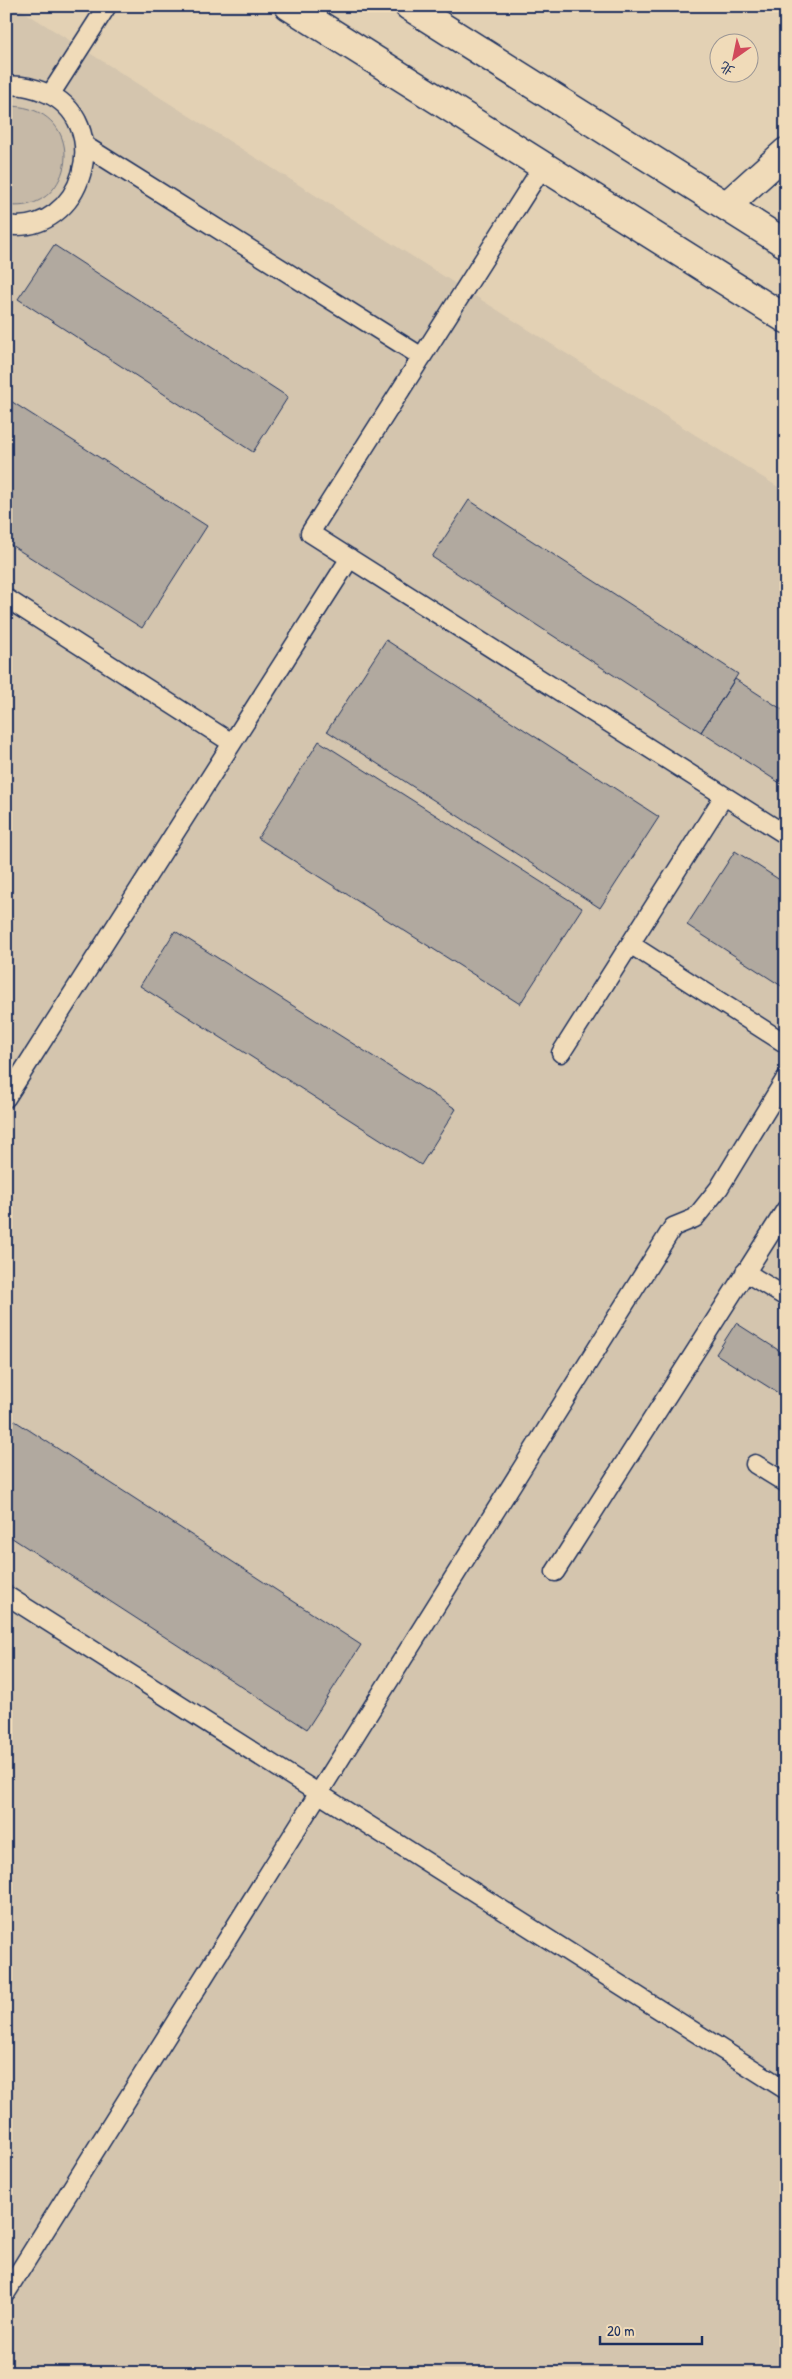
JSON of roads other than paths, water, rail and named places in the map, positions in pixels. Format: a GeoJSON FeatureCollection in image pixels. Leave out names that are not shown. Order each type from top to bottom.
{"type":"FeatureCollection","features":[{"type":"Feature","properties":{"kind":"main road"},"geometry":{"type":"LineString","coordinates":[[290,6],[786,319]]}},
{"type":"Feature","properties":{"kind":"main road"},"geometry":{"type":"LineString","coordinates":[[409,6],[786,244]]}},
{"type":"Feature","properties":{"kind":"main road"},"geometry":{"type":"LineString","coordinates":[[726,206],[786,152]]}},
{"type":"Feature","properties":{"kind":"lane"},"geometry":{"type":"LineString","coordinates":[[50,94],[106,6]]}},
{"type":"Feature","properties":{"kind":"lane"},"geometry":{"type":"LineString","coordinates":[[6,86],[32,87],[50,94],[65,107],[77,123],[84,146],[85,161],[81,180],[72,197],[58,211],[44,220],[27,225],[6,225]]}},
{"type":"Feature","properties":{"kind":"lane"},"geometry":{"type":"LineString","coordinates":[[84,146],[422,357]]}},
{"type":"Feature","properties":{"kind":"lane"},"geometry":{"type":"LineString","coordinates":[[543,166],[310,533],[786,836]]}},
{"type":"Feature","properties":{"kind":"lane"},"geometry":{"type":"LineString","coordinates":[[6,1098],[350,558]]}},
{"type":"Feature","properties":{"kind":"lane"},"geometry":{"type":"LineString","coordinates":[[6,598],[232,743]]}},
{"type":"Feature","properties":{"kind":"lane"},"geometry":{"type":"LineString","coordinates":[[561,1053],[724,796]]}},
{"type":"Feature","properties":{"kind":"lane"},"geometry":{"type":"LineString","coordinates":[[630,944],[786,1044]]}},
{"type":"Feature","properties":{"kind":"lane"},"geometry":{"type":"LineString","coordinates":[[6,2293],[673,1227],[695,1218],[719,1188],[786,1078]]}},
{"type":"Feature","properties":{"kind":"lane"},"geometry":{"type":"LineString","coordinates":[[555,1572],[786,1208]]}},
{"type":"Feature","properties":{"kind":"lane"},"geometry":{"type":"LineString","coordinates":[[745,1272],[786,1297]]}},
{"type":"Feature","properties":{"kind":"lane"},"geometry":{"type":"LineString","coordinates":[[755,1464],[786,1483]]}},
{"type":"Feature","properties":{"kind":"lane"},"geometry":{"type":"LineString","coordinates":[[6,1595],[786,2090]]}}]}
